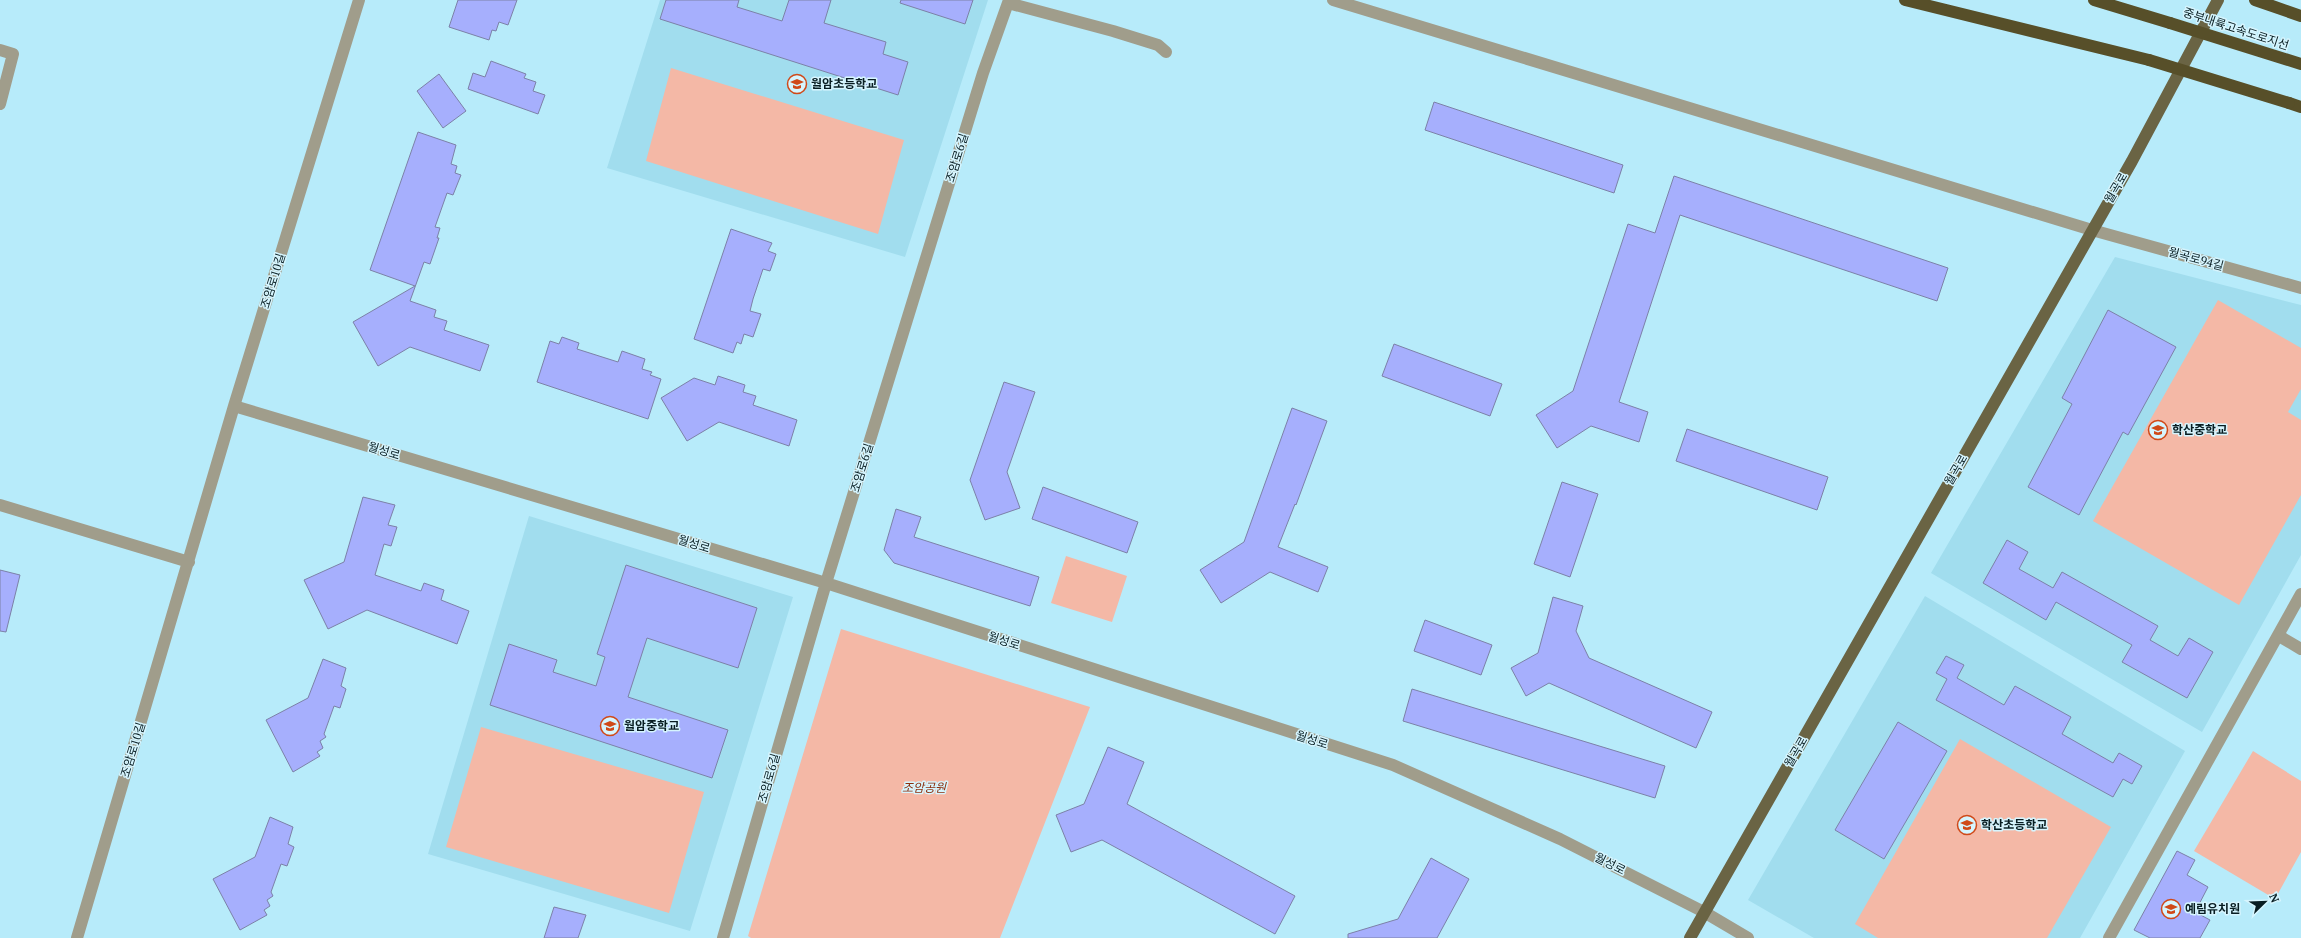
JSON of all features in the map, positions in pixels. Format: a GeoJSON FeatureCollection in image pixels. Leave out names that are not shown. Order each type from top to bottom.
{"type":"FeatureCollection","features":[{"type":"Feature","properties":{"kind":"highway"},"geometry":{"type":"LineString","coordinates":[[1905,0],[2149,60],[2295,105]]}},
{"type":"Feature","properties":{"kind":"highway","name":"중부내륙고속도로지선"},"geometry":{"type":"LineString","coordinates":[[2094,0],[2301,64]]}},
{"type":"Feature","properties":{"kind":"highway"},"geometry":{"type":"LineString","coordinates":[[2255,0],[2301,16]]}},
{"type":"Feature","properties":{"kind":"main road","name":"월곡로"},"geometry":{"type":"LineString","coordinates":[[1690,938],[2092,230],[2218,0]]}},
{"type":"Feature","properties":{"kind":"street","name":"조암로10길"},"geometry":{"type":"LineString","coordinates":[[77,938],[234,406],[358,0]]}},
{"type":"Feature","properties":{"kind":"street","name":"월곡로94길"},"geometry":{"type":"LineString","coordinates":[[1333,0],[2092,230],[2301,288]]}},
{"type":"Feature","properties":{"kind":"street"},"geometry":{"type":"LineString","coordinates":[[1008,1],[1158,45],[1166,52]]}},
{"type":"Feature","properties":{"kind":"street","name":"조암로6길"},"geometry":{"type":"LineString","coordinates":[[723,938],[826,583],[984,73],[1008,1]]}},
{"type":"Feature","properties":{"kind":"street"},"geometry":{"type":"LineString","coordinates":[[0,50],[13,54],[0,104]]}},
{"type":"Feature","properties":{"kind":"street","name":"월성로"},"geometry":{"type":"LineString","coordinates":[[234,406],[826,583],[1393,765],[1560,839],[1704,912],[1748,938]]}},
{"type":"Feature","properties":{"kind":"street"},"geometry":{"type":"LineString","coordinates":[[0,505],[189,562]]}},
{"type":"Feature","properties":{"kind":"street"},"geometry":{"type":"LineString","coordinates":[[2109,938],[2301,594]]}},
{"type":"Feature","properties":{"kind":"street"},"geometry":{"type":"LineString","coordinates":[[2278,636],[2301,649]]}},
{"type":"Feature","properties":{"kind":"shaded area","name":"월암초등학교"},"geometry":{"type":"Polygon","coordinates":[[[660,0],[988,0],[905,257],[607,168],[660,0]]]}},
{"type":"Feature","properties":{"kind":"shaded area","name":"학산중학교"},"geometry":{"type":"Polygon","coordinates":[[[2115,257],[2301,305],[2301,555],[2202,732],[1931,573],[2115,257]]]}},
{"type":"Feature","properties":{"kind":"shaded area","name":"월암중학교"},"geometry":{"type":"Polygon","coordinates":[[[529,516],[793,597],[690,931],[428,854],[529,516]]]}},
{"type":"Feature","properties":{"kind":"shaded area","name":"학산초등학교"},"geometry":{"type":"Polygon","coordinates":[[[1925,596],[2185,751],[2080,938],[1814,938],[1748,900],[1925,596]]]}},
{"type":"Feature","properties":{"kind":"green space"},"geometry":{"type":"Polygon","coordinates":[[[671,68],[904,140],[878,234],[646,161],[671,68]]]}},
{"type":"Feature","properties":{"kind":"green space"},"geometry":{"type":"Polygon","coordinates":[[[2218,300],[2301,348],[2301,389],[2288,412],[2301,420],[2301,495],[2239,605],[2093,521],[2218,300]]]}},
{"type":"Feature","properties":{"kind":"green space"},"geometry":{"type":"Polygon","coordinates":[[[1066,556],[1127,576],[1112,622],[1051,603],[1066,556]]]}},
{"type":"Feature","properties":{"kind":"green space","name":"조암공원"},"geometry":{"type":"Polygon","coordinates":[[[841,629],[1090,707],[1000,938],[751,938],[748,936],[841,629]]]}},
{"type":"Feature","properties":{"kind":"green space"},"geometry":{"type":"Polygon","coordinates":[[[481,727],[704,792],[669,913],[446,847],[481,727]]]}},
{"type":"Feature","properties":{"kind":"green space"},"geometry":{"type":"Polygon","coordinates":[[[1960,739],[2111,827],[2047,938],[1878,938],[1855,924],[1960,739]]]}},
{"type":"Feature","properties":{"kind":"green space"},"geometry":{"type":"Polygon","coordinates":[[[2253,751],[2301,781],[2301,852],[2275,899],[2194,851],[2253,751]]]}},
{"type":"Feature","properties":{"kind":"building"},"geometry":{"type":"Polygon","coordinates":[[[458,0],[517,0],[508,25],[499,22],[496,31],[492,30],[489,40],[449,27],[458,0]]]}},
{"type":"Feature","properties":{"kind":"building"},"geometry":{"type":"Polygon","coordinates":[[[666,0],[739,0],[737,7],[782,21],[789,0],[831,0],[824,23],[886,42],[883,54],[908,62],[898,95],[660,19],[666,0]]]}},
{"type":"Feature","properties":{"kind":"building"},"geometry":{"type":"Polygon","coordinates":[[[901,0],[973,0],[965,24],[900,3],[901,0]]]}},
{"type":"Feature","properties":{"kind":"building"},"geometry":{"type":"Polygon","coordinates":[[[491,61],[526,74],[524,78],[536,82],[533,91],[545,95],[538,114],[468,89],[473,73],[485,77],[491,61]]]}},
{"type":"Feature","properties":{"kind":"building"},"geometry":{"type":"Polygon","coordinates":[[[439,74],[466,111],[443,128],[417,91],[439,74]]]}},
{"type":"Feature","properties":{"kind":"building"},"geometry":{"type":"Polygon","coordinates":[[[1434,102],[1623,165],[1614,193],[1425,130],[1434,102]]]}},
{"type":"Feature","properties":{"kind":"building"},"geometry":{"type":"Polygon","coordinates":[[[418,132],[456,145],[451,164],[457,166],[455,173],[461,175],[453,195],[447,193],[435,227],[440,228],[437,238],[439,238],[430,264],[424,262],[410,301],[436,310],[434,317],[447,321],[444,330],[489,345],[480,371],[410,347],[378,366],[353,322],[415,286],[370,270],[418,132]]]}},
{"type":"Feature","properties":{"kind":"building"},"geometry":{"type":"Polygon","coordinates":[[[1674,176],[1948,268],[1937,301],[1680,215],[1619,402],[1648,412],[1639,442],[1591,426],[1557,448],[1536,415],[1573,391],[1628,224],[1655,233],[1674,176]]]}},
{"type":"Feature","properties":{"kind":"building"},"geometry":{"type":"Polygon","coordinates":[[[731,229],[772,243],[768,251],[776,254],[770,271],[763,269],[753,299],[750,311],[761,314],[753,337],[744,334],[741,344],[737,342],[733,353],[694,339],[731,229]]]}},
{"type":"Feature","properties":{"kind":"building"},"geometry":{"type":"Polygon","coordinates":[[[2108,310],[2176,347],[2128,435],[2123,432],[2079,515],[2028,487],[2072,404],[2062,398],[2108,310]]]}},
{"type":"Feature","properties":{"kind":"building"},"geometry":{"type":"Polygon","coordinates":[[[562,337],[579,343],[577,349],[618,362],[622,351],[645,359],[642,369],[652,372],[650,375],[661,379],[648,419],[537,382],[550,341],[559,344],[562,337]]]}},
{"type":"Feature","properties":{"kind":"building"},"geometry":{"type":"Polygon","coordinates":[[[1394,344],[1502,384],[1490,416],[1382,376],[1394,344]]]}},
{"type":"Feature","properties":{"kind":"building"},"geometry":{"type":"Polygon","coordinates":[[[718,376],[745,385],[743,392],[756,396],[753,405],[797,420],[789,446],[719,422],[687,441],[661,398],[694,378],[715,385],[718,376]]]}},
{"type":"Feature","properties":{"kind":"building"},"geometry":{"type":"Polygon","coordinates":[[[1004,382],[1035,392],[1007,472],[1020,508],[985,520],[970,480],[1004,382]]]}},
{"type":"Feature","properties":{"kind":"building"},"geometry":{"type":"Polygon","coordinates":[[[1292,408],[1327,421],[1296,505],[1295,504],[1278,547],[1328,567],[1318,592],[1270,572],[1221,603],[1200,570],[1244,542],[1292,408]]]}},
{"type":"Feature","properties":{"kind":"building"},"geometry":{"type":"Polygon","coordinates":[[[1687,429],[1828,477],[1817,510],[1676,461],[1687,429]]]}},
{"type":"Feature","properties":{"kind":"building"},"geometry":{"type":"Polygon","coordinates":[[[1562,482],[1598,494],[1570,577],[1534,564],[1562,482]]]}},
{"type":"Feature","properties":{"kind":"building"},"geometry":{"type":"Polygon","coordinates":[[[1043,487],[1138,522],[1127,553],[1032,519],[1043,487]]]}},
{"type":"Feature","properties":{"kind":"building"},"geometry":{"type":"Polygon","coordinates":[[[363,497],[395,505],[388,525],[397,527],[391,546],[384,544],[375,575],[421,591],[424,583],[444,590],[441,600],[469,611],[457,644],[367,610],[328,629],[304,580],[344,562],[363,497]]]}},
{"type":"Feature","properties":{"kind":"building"},"geometry":{"type":"Polygon","coordinates":[[[896,509],[921,517],[914,537],[1039,577],[1030,606],[894,563],[884,550],[896,509]]]}},
{"type":"Feature","properties":{"kind":"building"},"geometry":{"type":"Polygon","coordinates":[[[2007,540],[2028,552],[2019,569],[2053,588],[2062,572],[2158,626],[2150,640],[2178,656],[2189,638],[2213,652],[2187,698],[2122,662],[2132,645],[2056,602],[2046,620],[1983,583],[2007,540]]]}},
{"type":"Feature","properties":{"kind":"building"},"geometry":{"type":"Polygon","coordinates":[[[626,565],[757,608],[738,668],[647,638],[628,697],[728,730],[712,778],[490,705],[509,644],[557,660],[553,672],[596,686],[605,657],[597,654],[626,565]]]}},
{"type":"Feature","properties":{"kind":"building"},"geometry":{"type":"Polygon","coordinates":[[[0,570],[20,575],[6,632],[0,631],[0,570]]]}},
{"type":"Feature","properties":{"kind":"building"},"geometry":{"type":"Polygon","coordinates":[[[1553,597],[1583,606],[1576,631],[1589,658],[1712,712],[1696,748],[1549,683],[1526,696],[1511,668],[1538,653],[1553,597]]]}},
{"type":"Feature","properties":{"kind":"building"},"geometry":{"type":"Polygon","coordinates":[[[1425,620],[1492,645],[1481,675],[1414,651],[1425,620]]]}},
{"type":"Feature","properties":{"kind":"building"},"geometry":{"type":"Polygon","coordinates":[[[1946,656],[1964,665],[1957,678],[2004,705],[2015,686],[2071,717],[2062,734],[2113,763],[2119,753],[2142,766],[2132,784],[2123,779],[2113,797],[1936,700],[1947,679],[1936,673],[1946,656]]]}},
{"type":"Feature","properties":{"kind":"building"},"geometry":{"type":"Polygon","coordinates":[[[323,659],[346,668],[341,686],[346,689],[340,708],[334,706],[324,734],[326,737],[320,741],[323,748],[317,752],[320,756],[293,772],[266,720],[308,698],[323,659]]]}},
{"type":"Feature","properties":{"kind":"building"},"geometry":{"type":"Polygon","coordinates":[[[1412,689],[1665,766],[1655,798],[1403,721],[1412,689]]]}},
{"type":"Feature","properties":{"kind":"building"},"geometry":{"type":"Polygon","coordinates":[[[1898,722],[1947,751],[1884,859],[1835,830],[1898,722]]]}},
{"type":"Feature","properties":{"kind":"building"},"geometry":{"type":"Polygon","coordinates":[[[1108,747],[1144,762],[1127,804],[1295,896],[1275,934],[1102,840],[1071,852],[1056,815],[1084,804],[1108,747]]]}},
{"type":"Feature","properties":{"kind":"building"},"geometry":{"type":"Polygon","coordinates":[[[270,817],[293,827],[288,844],[294,847],[287,866],[281,864],[271,892],[273,896],[267,900],[270,906],[264,910],[267,915],[240,930],[213,879],[255,857],[270,817]]]}},
{"type":"Feature","properties":{"kind":"building"},"geometry":{"type":"Polygon","coordinates":[[[2177,851],[2195,860],[2187,875],[2208,887],[2195,912],[2210,920],[2200,938],[2150,938],[2134,930],[2177,851]]]}},
{"type":"Feature","properties":{"kind":"building"},"geometry":{"type":"Polygon","coordinates":[[[1431,858],[1469,879],[1437,938],[1348,938],[1348,934],[1398,919],[1431,858]]]}},
{"type":"Feature","properties":{"kind":"building"},"geometry":{"type":"Polygon","coordinates":[[[554,907],[586,915],[578,938],[544,938],[554,907]]]}},
{"type":"Feature","properties":{"kind":"place","name":"월암초등학교"},"geometry":{"type":"Point","coordinates":[797,84]}},
{"type":"Feature","properties":{"kind":"place","name":"학산중학교"},"geometry":{"type":"Point","coordinates":[2158,430]}},
{"type":"Feature","properties":{"kind":"place","name":"월암중학교"},"geometry":{"type":"Point","coordinates":[610,726]}},
{"type":"Feature","properties":{"kind":"place","name":"학산초등학교"},"geometry":{"type":"Point","coordinates":[1967,825]}},
{"type":"Feature","properties":{"kind":"place","name":"예림유치원"},"geometry":{"type":"Point","coordinates":[2171,909]}}]}
